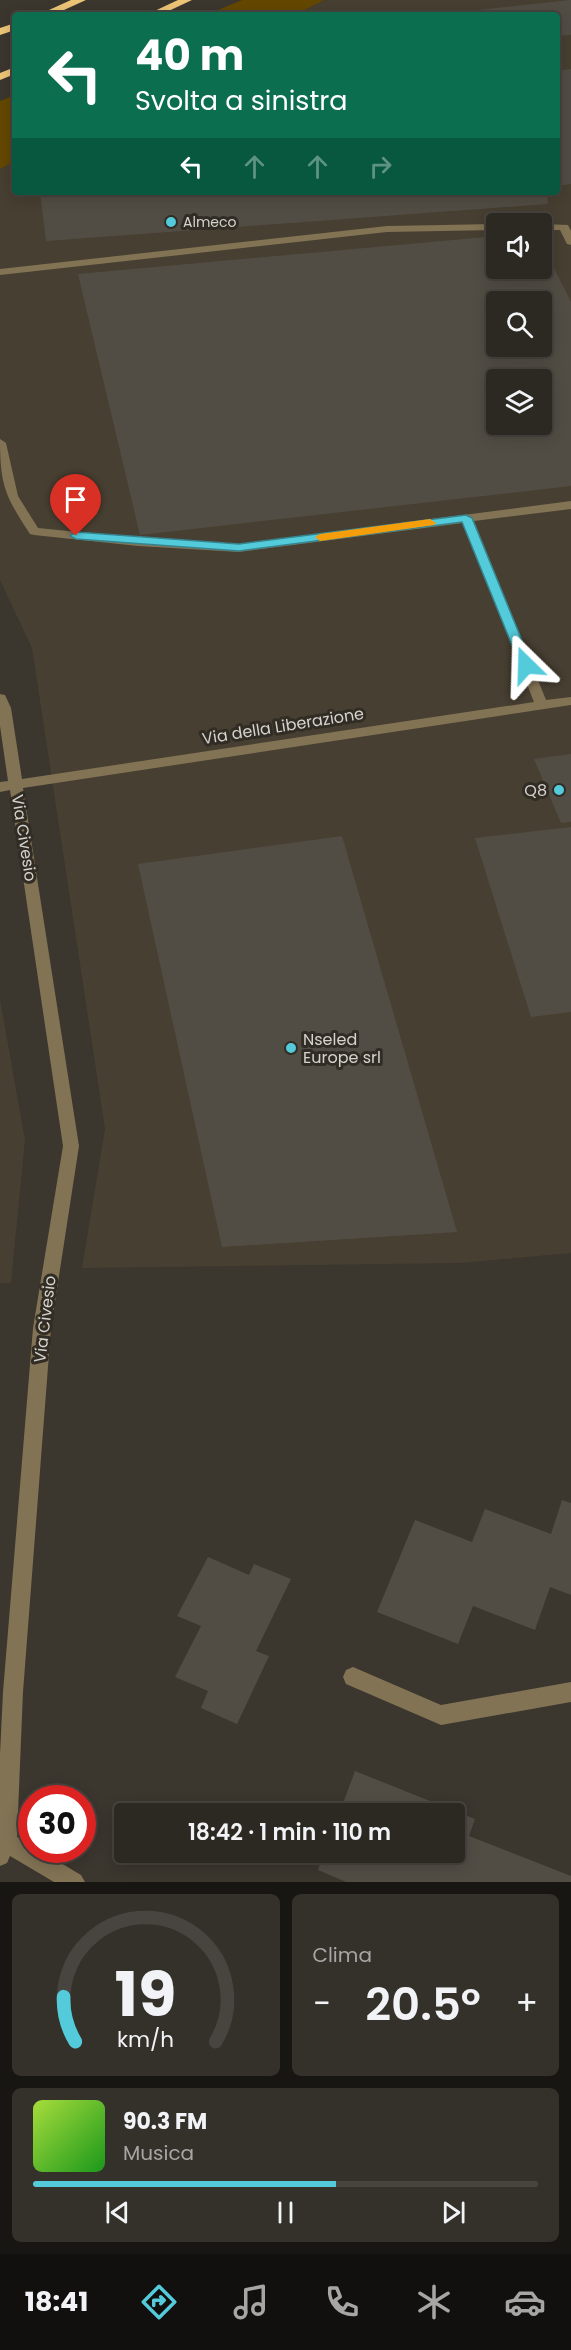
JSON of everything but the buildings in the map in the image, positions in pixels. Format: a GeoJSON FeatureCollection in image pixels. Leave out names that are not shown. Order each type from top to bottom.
{"type":"FeatureCollection","features":[{"type":"Feature","properties":{"kind":"highway"},"geometry":{"type":"LineString","coordinates":[[51,12],[81,0]]}},
{"type":"Feature","properties":{"kind":"highway"},"geometry":{"type":"LineString","coordinates":[[158,12],[188,0]]}},
{"type":"Feature","properties":{"kind":"street"},"geometry":{"type":"LineString","coordinates":[[0,272],[387,229],[486,227]]}},
{"type":"Feature","properties":{"kind":"street"},"geometry":{"type":"LineString","coordinates":[[552,227],[564,227],[571,242]]}},
{"type":"Feature","properties":{"kind":"street"},"geometry":{"type":"LineString","coordinates":[[0,443],[12,496],[34,531],[138,542],[239,548],[571,505]]}},
{"type":"Feature","properties":{"kind":"street"},"geometry":{"type":"LineString","coordinates":[[466,518],[541,704]]}},
{"type":"Feature","properties":{"kind":"street","name":"Via Civesio"},"geometry":{"type":"LineString","coordinates":[[0,698],[4,708],[8,786],[71,1146],[42,1328],[3,1849]]}},
{"type":"Feature","properties":{"kind":"street","name":"Via della Liberazione"},"geometry":{"type":"LineString","coordinates":[[8,786],[571,701]]}},
{"type":"Feature","properties":{"kind":"street"},"geometry":{"type":"LineString","coordinates":[[353,1677],[441,1715],[571,1692]]}},
{"type":"Feature","properties":{"kind":"street"},"geometry":{"type":"LineString","coordinates":[[3,1849],[74,1882]]}},
{"type":"Feature","properties":{"kind":"shaded area"},"geometry":{"type":"Polygon","coordinates":[[[242,0],[324,0],[301,12],[213,12],[242,0]]]}},
{"type":"Feature","properties":{"kind":"shaded area"},"geometry":{"type":"Polygon","coordinates":[[[324,0],[571,0],[571,1253],[459,1263],[82,1268],[105,1129],[32,648],[0,580],[0,169],[12,163],[12,195],[560,195],[560,12],[301,12],[324,0]]]}},
{"type":"Feature","properties":{"kind":"shaded area"},"geometry":{"type":"Polygon","coordinates":[[[12,96],[12,163],[0,169],[0,101],[12,96]]]}},
{"type":"Feature","properties":{"kind":"shaded area"},"geometry":{"type":"Polygon","coordinates":[[[0,999],[25,1140],[11,1283],[0,1283],[0,999]]]}},
{"type":"Feature","properties":{"kind":"slow traffic"},"geometry":{"type":"LineString","coordinates":[[320,537],[430,523]]}},
{"type":"Feature","properties":{"kind":"place","name":"Almeco"},"geometry":{"type":"Point","coordinates":[171,222]}},
{"type":"Feature","properties":{"kind":"place","name":"Q8"},"geometry":{"type":"Point","coordinates":[559,790]}},
{"type":"Feature","properties":{"kind":"place","name":"Nseled Europe srl"},"geometry":{"type":"Point","coordinates":[291,1048]}},
{"type":"Feature","properties":{"kind":"route"},"geometry":{"type":"LineString","coordinates":[[76,536],[239,548],[466,518],[526,665]]}}]}
